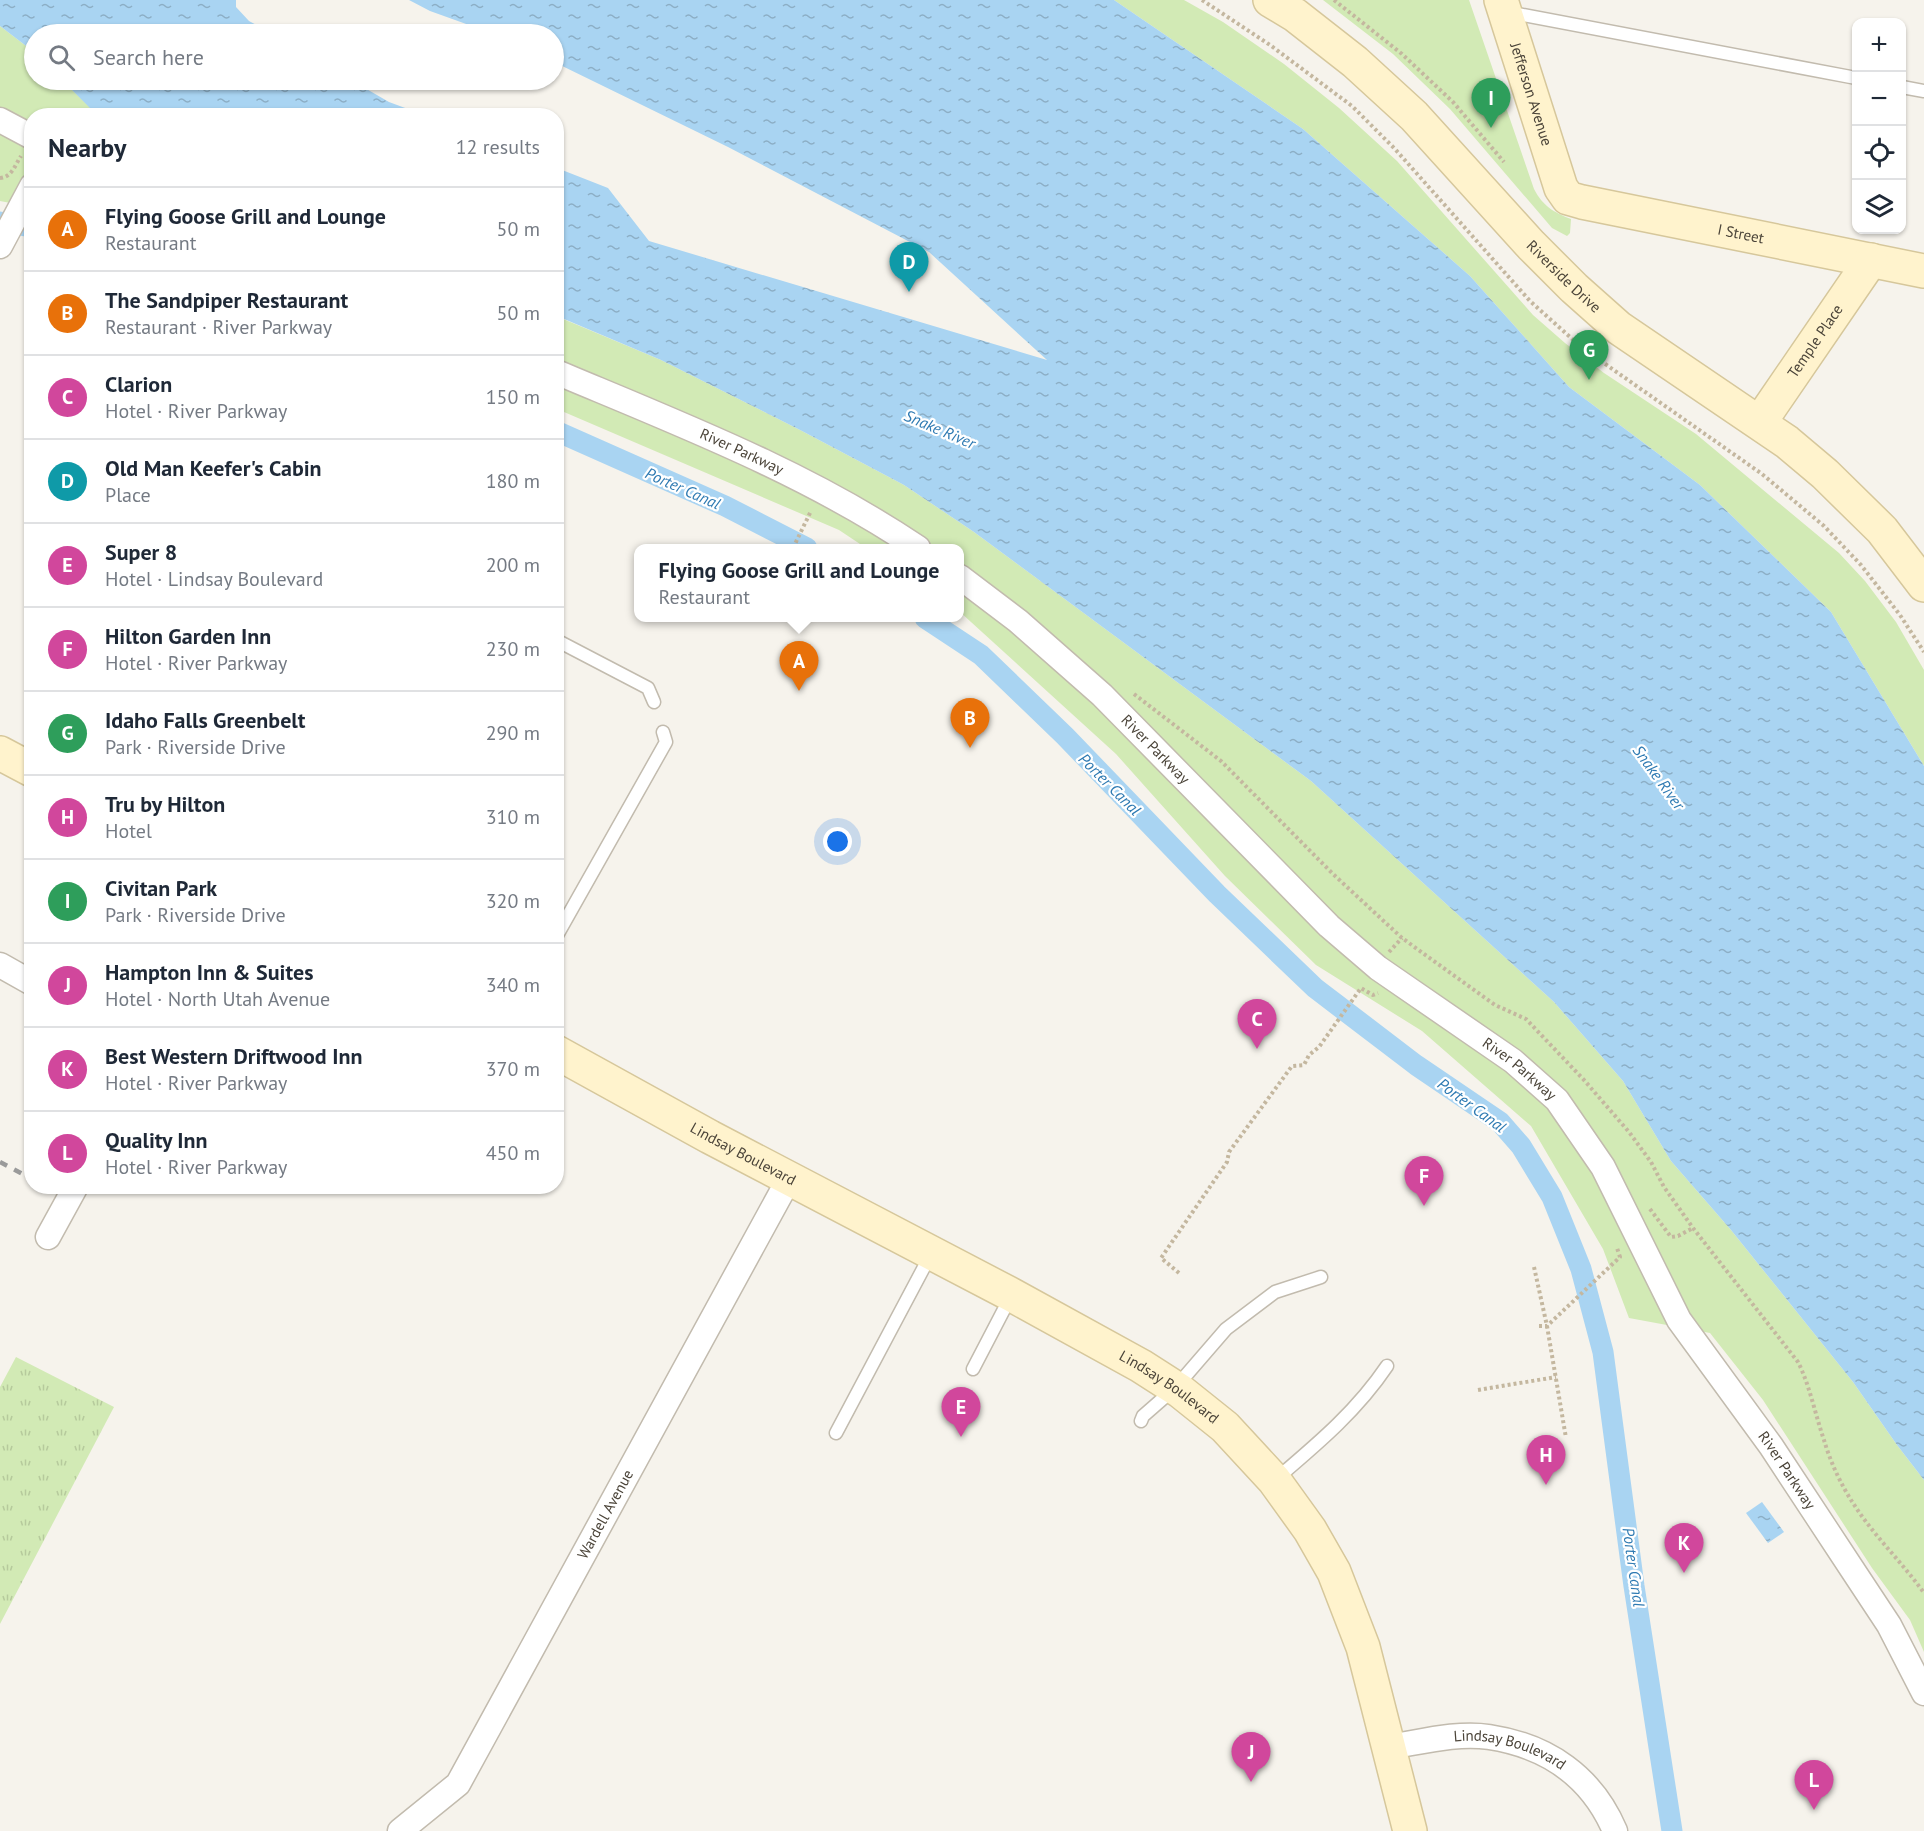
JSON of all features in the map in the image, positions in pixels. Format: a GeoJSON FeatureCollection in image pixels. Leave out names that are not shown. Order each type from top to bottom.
{"type":"FeatureCollection","features":[{"type":"Feature","properties":{"kind":"street","name":"Riverside Drive"},"geometry":{"type":"LineString","coordinates":[[1270,0],[1295,15],[1355,62],[1414,116],[1531,245],[1618,328],[1760,422],[1825,474],[1882,531],[1924,585]]}},
{"type":"Feature","properties":{"kind":"street","name":"Jefferson Avenue"},"geometry":{"type":"LineString","coordinates":[[1503,6],[1561,188]]}},
{"type":"Feature","properties":{"kind":"street"},"geometry":{"type":"LineString","coordinates":[[0,120],[24,133]]}},
{"type":"Feature","properties":{"kind":"street","name":"I Street"},"geometry":{"type":"LineString","coordinates":[[1561,188],[1568,198],[1582,202],[1924,271]]}},
{"type":"Feature","properties":{"kind":"street"},"geometry":{"type":"LineString","coordinates":[[0,246],[24,201]]}},
{"type":"Feature","properties":{"kind":"street","name":"Temple Place"},"geometry":{"type":"LineString","coordinates":[[1760,422],[1871,260]]}},
{"type":"Feature","properties":{"kind":"street","name":"River Parkway"},"geometry":{"type":"LineString","coordinates":[[564,375],[761,459],[880,523],[911,544]]}},
{"type":"Feature","properties":{"kind":"street","name":"River Parkway"},"geometry":{"type":"LineString","coordinates":[[964,581],[1018,621],[1102,695],[1329,926],[1378,968],[1513,1061],[1557,1100],[1603,1167],[1679,1320],[1771,1446],[1846,1559],[1889,1625],[1924,1693]]}},
{"type":"Feature","properties":{"kind":"street"},"geometry":{"type":"LineString","coordinates":[[0,753],[24,766]]}},
{"type":"Feature","properties":{"kind":"street"},"geometry":{"type":"LineString","coordinates":[[0,965],[24,978]]}},
{"type":"Feature","properties":{"kind":"street","name":"Lindsay Boulevard"},"geometry":{"type":"LineString","coordinates":[[564,1056],[710,1137],[1012,1295],[1141,1366],[1175,1388],[1225,1427],[1274,1480],[1310,1530],[1334,1572],[1363,1647],[1389,1747],[1467,1737],[1488,1737],[1520,1744],[1565,1765],[1589,1786],[1609,1817],[1615,1831]]}},
{"type":"Feature","properties":{"kind":"street","name":"Wardell Avenue"},"geometry":{"type":"LineString","coordinates":[[400,1831],[458,1784],[790,1177]]}},
{"type":"Feature","properties":{"kind":"street"},"geometry":{"type":"LineString","coordinates":[[48,1237],[72,1194]]}},
{"type":"Feature","properties":{"kind":"street"},"geometry":{"type":"LineString","coordinates":[[1389,1747],[1410,1831]]}},
{"type":"Feature","properties":{"kind":"lane"},"geometry":{"type":"LineString","coordinates":[[1503,6],[1852,77]]}},
{"type":"Feature","properties":{"kind":"lane"},"geometry":{"type":"LineString","coordinates":[[1906,88],[1924,92]]}},
{"type":"Feature","properties":{"kind":"lane"},"geometry":{"type":"LineString","coordinates":[[564,644],[648,688],[654,702]]}},
{"type":"Feature","properties":{"kind":"lane"},"geometry":{"type":"LineString","coordinates":[[564,923],[666,742],[663,732]]}},
{"type":"Feature","properties":{"kind":"lane"},"geometry":{"type":"LineString","coordinates":[[836,1433],[932,1252]]}},
{"type":"Feature","properties":{"kind":"lane"},"geometry":{"type":"LineString","coordinates":[[1141,1421],[1143,1416],[1175,1388],[1226,1329],[1275,1292],[1321,1277]]}},
{"type":"Feature","properties":{"kind":"lane"},"geometry":{"type":"LineString","coordinates":[[973,1369],[1012,1295]]}},
{"type":"Feature","properties":{"kind":"lane"},"geometry":{"type":"LineString","coordinates":[[1274,1480],[1334,1430],[1372,1388],[1387,1366]]}},
{"type":"Feature","properties":{"kind":"path"},"geometry":{"type":"LineString","coordinates":[[1334,0],[1402,54],[1453,102],[1504,162]]}},
{"type":"Feature","properties":{"kind":"path"},"geometry":{"type":"LineString","coordinates":[[0,178],[11,173],[17,161]]}},
{"type":"Feature","properties":{"kind":"path"},"geometry":{"type":"LineString","coordinates":[[796,544],[811,511]]}},
{"type":"Feature","properties":{"kind":"path"},"geometry":{"type":"LineString","coordinates":[[1385,957],[1402,938]]}},
{"type":"Feature","properties":{"kind":"path"},"geometry":{"type":"LineString","coordinates":[[1179,1273],[1161,1258],[1227,1162],[1229,1152],[1292,1066],[1304,1065],[1309,1055],[1319,1047],[1361,988]]}},
{"type":"Feature","properties":{"kind":"path"},"geometry":{"type":"LineString","coordinates":[[1645,1205],[1671,1237],[1693,1228]]}},
{"type":"Feature","properties":{"kind":"path"},"geometry":{"type":"LineString","coordinates":[[1534,1267],[1547,1326],[1566,1438]]}},
{"type":"Feature","properties":{"kind":"path"},"geometry":{"type":"LineString","coordinates":[[1539,1326],[1547,1326],[1606,1271]]}},
{"type":"Feature","properties":{"kind":"path"},"geometry":{"type":"LineString","coordinates":[[1478,1390],[1556,1377]]}},
{"type":"Feature","properties":{"kind":"green space"},"geometry":{"type":"Polygon","coordinates":[[[1114,0],[1184,0],[1223,22],[1284,64],[1339,108],[1397,161],[1533,315],[1604,373],[1696,434],[1839,553],[1865,581],[1896,622],[1924,670],[1924,766],[1831,612],[1700,485],[1569,387],[1470,276],[1303,129],[1114,0]]]}},
{"type":"Feature","properties":{"kind":"green space"},"geometry":{"type":"Polygon","coordinates":[[[1323,0],[1469,0],[1534,189],[1549,208],[1571,219],[1570,233],[1567,236],[1552,228],[1450,109],[1393,54],[1323,0]]]}},
{"type":"Feature","properties":{"kind":"green space"},"geometry":{"type":"Polygon","coordinates":[[[0,26],[24,44],[24,90],[72,90],[91,108],[24,108],[24,206],[0,201],[0,26]]]}},
{"type":"Feature","properties":{"kind":"green space"},"geometry":{"type":"Polygon","coordinates":[[[564,319],[661,360],[802,431],[904,485],[974,532],[1311,781],[1554,1002],[1623,1081],[1671,1161],[1731,1230],[1853,1382],[1924,1480],[1924,1652],[1910,1620],[1872,1568],[1763,1400],[1710,1333],[1629,1318],[1603,1249],[1531,1126],[1422,1031],[1316,965],[1225,876],[1116,754],[964,616],[964,544],[860,544],[839,530],[564,412],[564,319]]]}},
{"type":"Feature","properties":{"kind":"green space"},"geometry":{"type":"Polygon","coordinates":[[[16,1357],[114,1407],[0,1624],[0,1387],[16,1357]]]}},
{"type":"Feature","properties":{"kind":"water"},"geometry":{"type":"Polygon","coordinates":[[[0,0],[236,0],[236,7],[255,24],[24,24],[24,44],[0,26],[0,0]]]}},
{"type":"Feature","properties":{"kind":"water","name":"Snake River"},"geometry":{"type":"Polygon","coordinates":[[[409,0],[1114,0],[1303,129],[1470,276],[1569,387],[1700,485],[1831,612],[1924,766],[1924,1480],[1853,1382],[1731,1230],[1671,1161],[1623,1081],[1554,1002],[1311,781],[974,532],[904,485],[661,360],[564,319],[564,171],[608,188],[649,241],[1047,360],[929,252],[728,147],[564,67],[564,24],[466,24],[430,11],[409,0]]]}},
{"type":"Feature","properties":{"kind":"water"},"geometry":{"type":"Polygon","coordinates":[[[72,90],[368,90],[405,108],[90,108],[72,90]]]}},
{"type":"Feature","properties":{"kind":"water"},"geometry":{"type":"Polygon","coordinates":[[[1762,1502],[1784,1532],[1768,1543],[1746,1513],[1762,1502]]]}},
{"type":"Feature","properties":{"kind":"waterway","name":"Porter Canal"},"geometry":{"type":"LineString","coordinates":[[0,222],[24,226]]}},
{"type":"Feature","properties":{"kind":"waterway","name":"Porter Canal"},"geometry":{"type":"LineString","coordinates":[[564,435],[725,506],[799,544]]}},
{"type":"Feature","properties":{"kind":"waterway","name":"Porter Canal"},"geometry":{"type":"LineString","coordinates":[[931,622],[981,655],[1065,736],[1217,894],[1315,988],[1416,1065],[1500,1122],[1521,1146],[1552,1197],[1581,1269],[1603,1352],[1634,1586],[1672,1831]]}},
{"type":"Feature","properties":{"kind":"railway"},"geometry":{"type":"LineString","coordinates":[[0,1162],[24,1175]]}},
{"type":"Feature","properties":{"kind":"place","name":"Civitan Park"},"geometry":{"type":"Point","coordinates":[1491,128]}},
{"type":"Feature","properties":{"kind":"place","name":"Old Man Keefer's Cabin"},"geometry":{"type":"Point","coordinates":[909,292]}},
{"type":"Feature","properties":{"kind":"place","name":"Idaho Falls Greenbelt"},"geometry":{"type":"Point","coordinates":[1589,380]}},
{"type":"Feature","properties":{"kind":"place","name":"Flying Goose Grill and Lounge"},"geometry":{"type":"Point","coordinates":[799,691]}},
{"type":"Feature","properties":{"kind":"place","name":"The Sandpiper Restaurant"},"geometry":{"type":"Point","coordinates":[970,748]}},
{"type":"Feature","properties":{"kind":"place","name":"Clarion"},"geometry":{"type":"Point","coordinates":[1257,1049]}},
{"type":"Feature","properties":{"kind":"place","name":"Hilton Garden Inn"},"geometry":{"type":"Point","coordinates":[1424,1206]}},
{"type":"Feature","properties":{"kind":"place","name":"Super 8"},"geometry":{"type":"Point","coordinates":[961,1437]}},
{"type":"Feature","properties":{"kind":"place","name":"Tru by Hilton"},"geometry":{"type":"Point","coordinates":[1546,1485]}},
{"type":"Feature","properties":{"kind":"place","name":"Best Western Driftwood Inn"},"geometry":{"type":"Point","coordinates":[1684,1573]}},
{"type":"Feature","properties":{"kind":"place","name":"Hampton Inn & Suites"},"geometry":{"type":"Point","coordinates":[1251,1782]}},
{"type":"Feature","properties":{"kind":"place","name":"Quality Inn"},"geometry":{"type":"Point","coordinates":[1814,1810]}}]}
